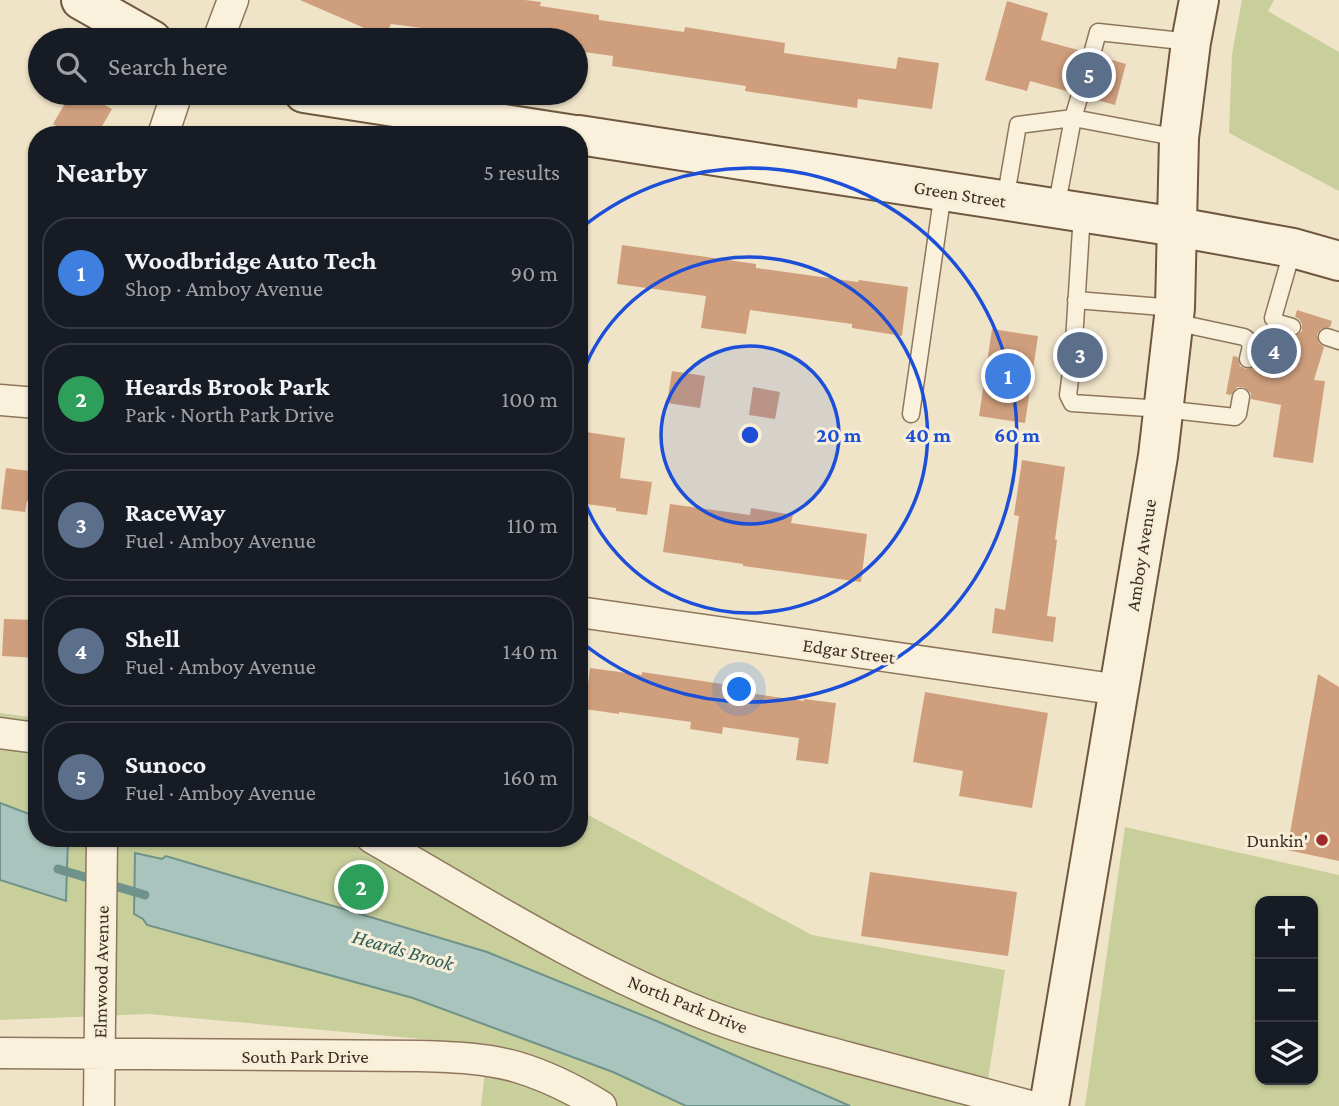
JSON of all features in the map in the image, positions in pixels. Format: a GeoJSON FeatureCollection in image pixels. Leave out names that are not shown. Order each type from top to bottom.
{"type":"FeatureCollection","features":[{"type":"Feature","properties":{"kind":"street"},"geometry":{"type":"LineString","coordinates":[[81,0],[131,28]]}},
{"type":"Feature","properties":{"kind":"street"},"geometry":{"type":"LineString","coordinates":[[222,28],[233,0]]}},
{"type":"Feature","properties":{"kind":"street","name":"Amboy Avenue"},"geometry":{"type":"LineString","coordinates":[[1049,1106],[1158,456],[1174,315],[1179,138],[1199,0]]}},
{"type":"Feature","properties":{"kind":"street"},"geometry":{"type":"LineString","coordinates":[[166,126],[173,105]]}},
{"type":"Feature","properties":{"kind":"street","name":"Green Street"},"geometry":{"type":"LineString","coordinates":[[381,105],[518,126]]}},
{"type":"Feature","properties":{"kind":"street","name":"Green Street"},"geometry":{"type":"LineString","coordinates":[[588,137],[1177,227],[1293,248],[1339,261]]}},
{"type":"Feature","properties":{"kind":"street"},"geometry":{"type":"LineString","coordinates":[[0,400],[28,402]]}},
{"type":"Feature","properties":{"kind":"street","name":"Edgar Street"},"geometry":{"type":"LineString","coordinates":[[588,613],[1120,690]]}},
{"type":"Feature","properties":{"kind":"street"},"geometry":{"type":"LineString","coordinates":[[0,733],[28,737]]}},
{"type":"Feature","properties":{"kind":"street","name":"Elmwood Avenue"},"geometry":{"type":"LineString","coordinates":[[99,1106],[102,847]]}},
{"type":"Feature","properties":{"kind":"street","name":"North Park Drive"},"geometry":{"type":"LineString","coordinates":[[387,847],[551,942],[601,968],[706,1014],[797,1043],[1030,1106]]}},
{"type":"Feature","properties":{"kind":"street","name":"South Park Drive"},"geometry":{"type":"LineString","coordinates":[[0,1053],[463,1058],[516,1067],[561,1084],[601,1106]]}},
{"type":"Feature","properties":{"kind":"lane"},"geometry":{"type":"LineString","coordinates":[[1092,54],[1098,32],[1191,42]]}},
{"type":"Feature","properties":{"kind":"lane"},"geometry":{"type":"LineString","coordinates":[[1080,95],[1073,118],[1069,211],[1076,300],[1068,395],[1072,403],[1235,417],[1241,397]]}},
{"type":"Feature","properties":{"kind":"lane"},"geometry":{"type":"LineString","coordinates":[[1005,201],[1018,125],[1073,118],[1179,138]]}},
{"type":"Feature","properties":{"kind":"lane"},"geometry":{"type":"LineString","coordinates":[[911,414],[943,192]]}},
{"type":"Feature","properties":{"kind":"lane"},"geometry":{"type":"LineString","coordinates":[[1292,327],[1273,318],[1293,248]]}},
{"type":"Feature","properties":{"kind":"lane"},"geometry":{"type":"LineString","coordinates":[[1076,300],[1174,315],[1244,337],[1250,340],[1251,345],[1248,359]]}},
{"type":"Feature","properties":{"kind":"green space"},"geometry":{"type":"Polygon","coordinates":[[[1242,0],[1274,0],[1268,11],[1339,52],[1339,191],[1229,133],[1232,54],[1242,0]]]}},
{"type":"Feature","properties":{"kind":"green space"},"geometry":{"type":"Polygon","coordinates":[[[0,713],[28,717],[28,847],[588,847],[588,815],[812,935],[1005,970],[984,1106],[481,1106],[488,1045],[148,1014],[0,1020],[0,713]]]}},
{"type":"Feature","properties":{"kind":"green space"},"geometry":{"type":"Polygon","coordinates":[[[1125,827],[1339,875],[1339,1106],[1085,1106],[1125,827]]]}},
{"type":"Feature","properties":{"kind":"water"},"geometry":{"type":"Polygon","coordinates":[[[0,803],[28,814],[28,847],[68,847],[66,901],[0,880],[0,803]]]}},
{"type":"Feature","properties":{"kind":"water"},"geometry":{"type":"Polygon","coordinates":[[[135,853],[162,859],[166,856],[487,952],[659,1022],[850,1106],[686,1106],[613,1072],[413,998],[147,925],[134,914],[135,853]]]}},
{"type":"Feature","properties":{"kind":"building"},"geometry":{"type":"Polygon","coordinates":[[[300,0],[525,0],[541,2],[540,6],[599,15],[599,20],[684,32],[685,27],[785,43],[784,53],[896,69],[898,57],[939,63],[932,109],[858,99],[857,108],[745,91],[746,86],[612,66],[613,56],[588,53],[588,28],[422,28],[391,24],[389,28],[364,28],[300,0]]]}},
{"type":"Feature","properties":{"kind":"building"},"geometry":{"type":"Polygon","coordinates":[[[1007,1],[1048,13],[1041,40],[1082,51],[1082,57],[1089,64],[1095,64],[1102,57],[1126,64],[1115,105],[1090,98],[1088,88],[1082,85],[1073,87],[1070,92],[1030,81],[1027,91],[985,80],[1007,1]]]}},
{"type":"Feature","properties":{"kind":"building"},"geometry":{"type":"Polygon","coordinates":[[[64,105],[105,105],[112,109],[102,126],[53,124],[64,105]]]}},
{"type":"Feature","properties":{"kind":"building"},"geometry":{"type":"Polygon","coordinates":[[[622,245],[756,264],[756,268],[908,287],[902,336],[852,328],[852,324],[750,310],[746,334],[701,328],[706,296],[617,284],[622,245]]]}},
{"type":"Feature","properties":{"kind":"building"},"geometry":{"type":"Polygon","coordinates":[[[1297,310],[1332,321],[1330,327],[1321,329],[1317,334],[1319,343],[1324,347],[1314,380],[1325,381],[1313,463],[1273,457],[1281,405],[1251,399],[1251,393],[1243,387],[1237,387],[1231,395],[1226,394],[1233,356],[1238,357],[1240,366],[1246,369],[1255,367],[1258,361],[1280,366],[1289,337],[1295,337],[1302,331],[1302,324],[1295,317],[1297,310]]]}},
{"type":"Feature","properties":{"kind":"building"},"geometry":{"type":"Polygon","coordinates":[[[992,329],[1038,336],[1025,423],[979,416],[992,329]]]}},
{"type":"Feature","properties":{"kind":"building"},"geometry":{"type":"Polygon","coordinates":[[[672,371],[705,376],[700,408],[667,403],[672,371]]]}},
{"type":"Feature","properties":{"kind":"building"},"geometry":{"type":"Polygon","coordinates":[[[753,387],[780,392],[775,419],[749,415],[753,387]]]}},
{"type":"Feature","properties":{"kind":"building"},"geometry":{"type":"Polygon","coordinates":[[[588,432],[625,438],[620,478],[652,482],[647,515],[616,511],[616,508],[588,504],[588,432]]]}},
{"type":"Feature","properties":{"kind":"building"},"geometry":{"type":"Polygon","coordinates":[[[1022,460],[1065,467],[1047,616],[1056,617],[1053,642],[992,633],[995,608],[1005,610],[1019,516],[1014,515],[1022,460]]]}},
{"type":"Feature","properties":{"kind":"building"},"geometry":{"type":"Polygon","coordinates":[[[6,468],[28,471],[28,501],[25,512],[1,509],[6,468]]]}},
{"type":"Feature","properties":{"kind":"building"},"geometry":{"type":"Polygon","coordinates":[[[670,504],[750,515],[751,508],[793,515],[791,523],[867,534],[861,582],[663,552],[670,504]]]}},
{"type":"Feature","properties":{"kind":"building"},"geometry":{"type":"Polygon","coordinates":[[[4,619],[28,620],[28,657],[2,656],[4,619]]]}},
{"type":"Feature","properties":{"kind":"building"},"geometry":{"type":"Polygon","coordinates":[[[590,668],[642,675],[642,672],[729,685],[728,690],[836,703],[828,764],[796,760],[799,738],[723,727],[722,734],[690,729],[691,722],[588,709],[590,668]]]}},
{"type":"Feature","properties":{"kind":"building"},"geometry":{"type":"Polygon","coordinates":[[[1318,674],[1339,687],[1339,861],[1287,850],[1318,674]]]}},
{"type":"Feature","properties":{"kind":"building"},"geometry":{"type":"Polygon","coordinates":[[[925,692],[1048,713],[1032,808],[959,796],[963,771],[913,762],[925,692]]]}},
{"type":"Feature","properties":{"kind":"building"},"geometry":{"type":"Polygon","coordinates":[[[870,872],[1017,892],[1008,956],[861,936],[870,872]]]}},
{"type":"Feature","properties":{"kind":"waterway","name":"Heards Brook"},"geometry":{"type":"LineString","coordinates":[[58,869],[145,895]]}},
{"type":"Feature","properties":{"kind":"place","name":"Sunoco"},"geometry":{"type":"Point","coordinates":[1089,75]}},
{"type":"Feature","properties":{"kind":"place","name":"Shell"},"geometry":{"type":"Point","coordinates":[1274,351]}},
{"type":"Feature","properties":{"kind":"place","name":"RaceWay"},"geometry":{"type":"Point","coordinates":[1080,355]}},
{"type":"Feature","properties":{"kind":"place","name":"Woodbridge Auto Tech"},"geometry":{"type":"Point","coordinates":[1008,376]}},
{"type":"Feature","properties":{"kind":"place","name":"Dunkin'"},"geometry":{"type":"Point","coordinates":[1322,840]}},
{"type":"Feature","properties":{"kind":"place","name":"Heards Brook Park"},"geometry":{"type":"Point","coordinates":[361,887]}}]}
